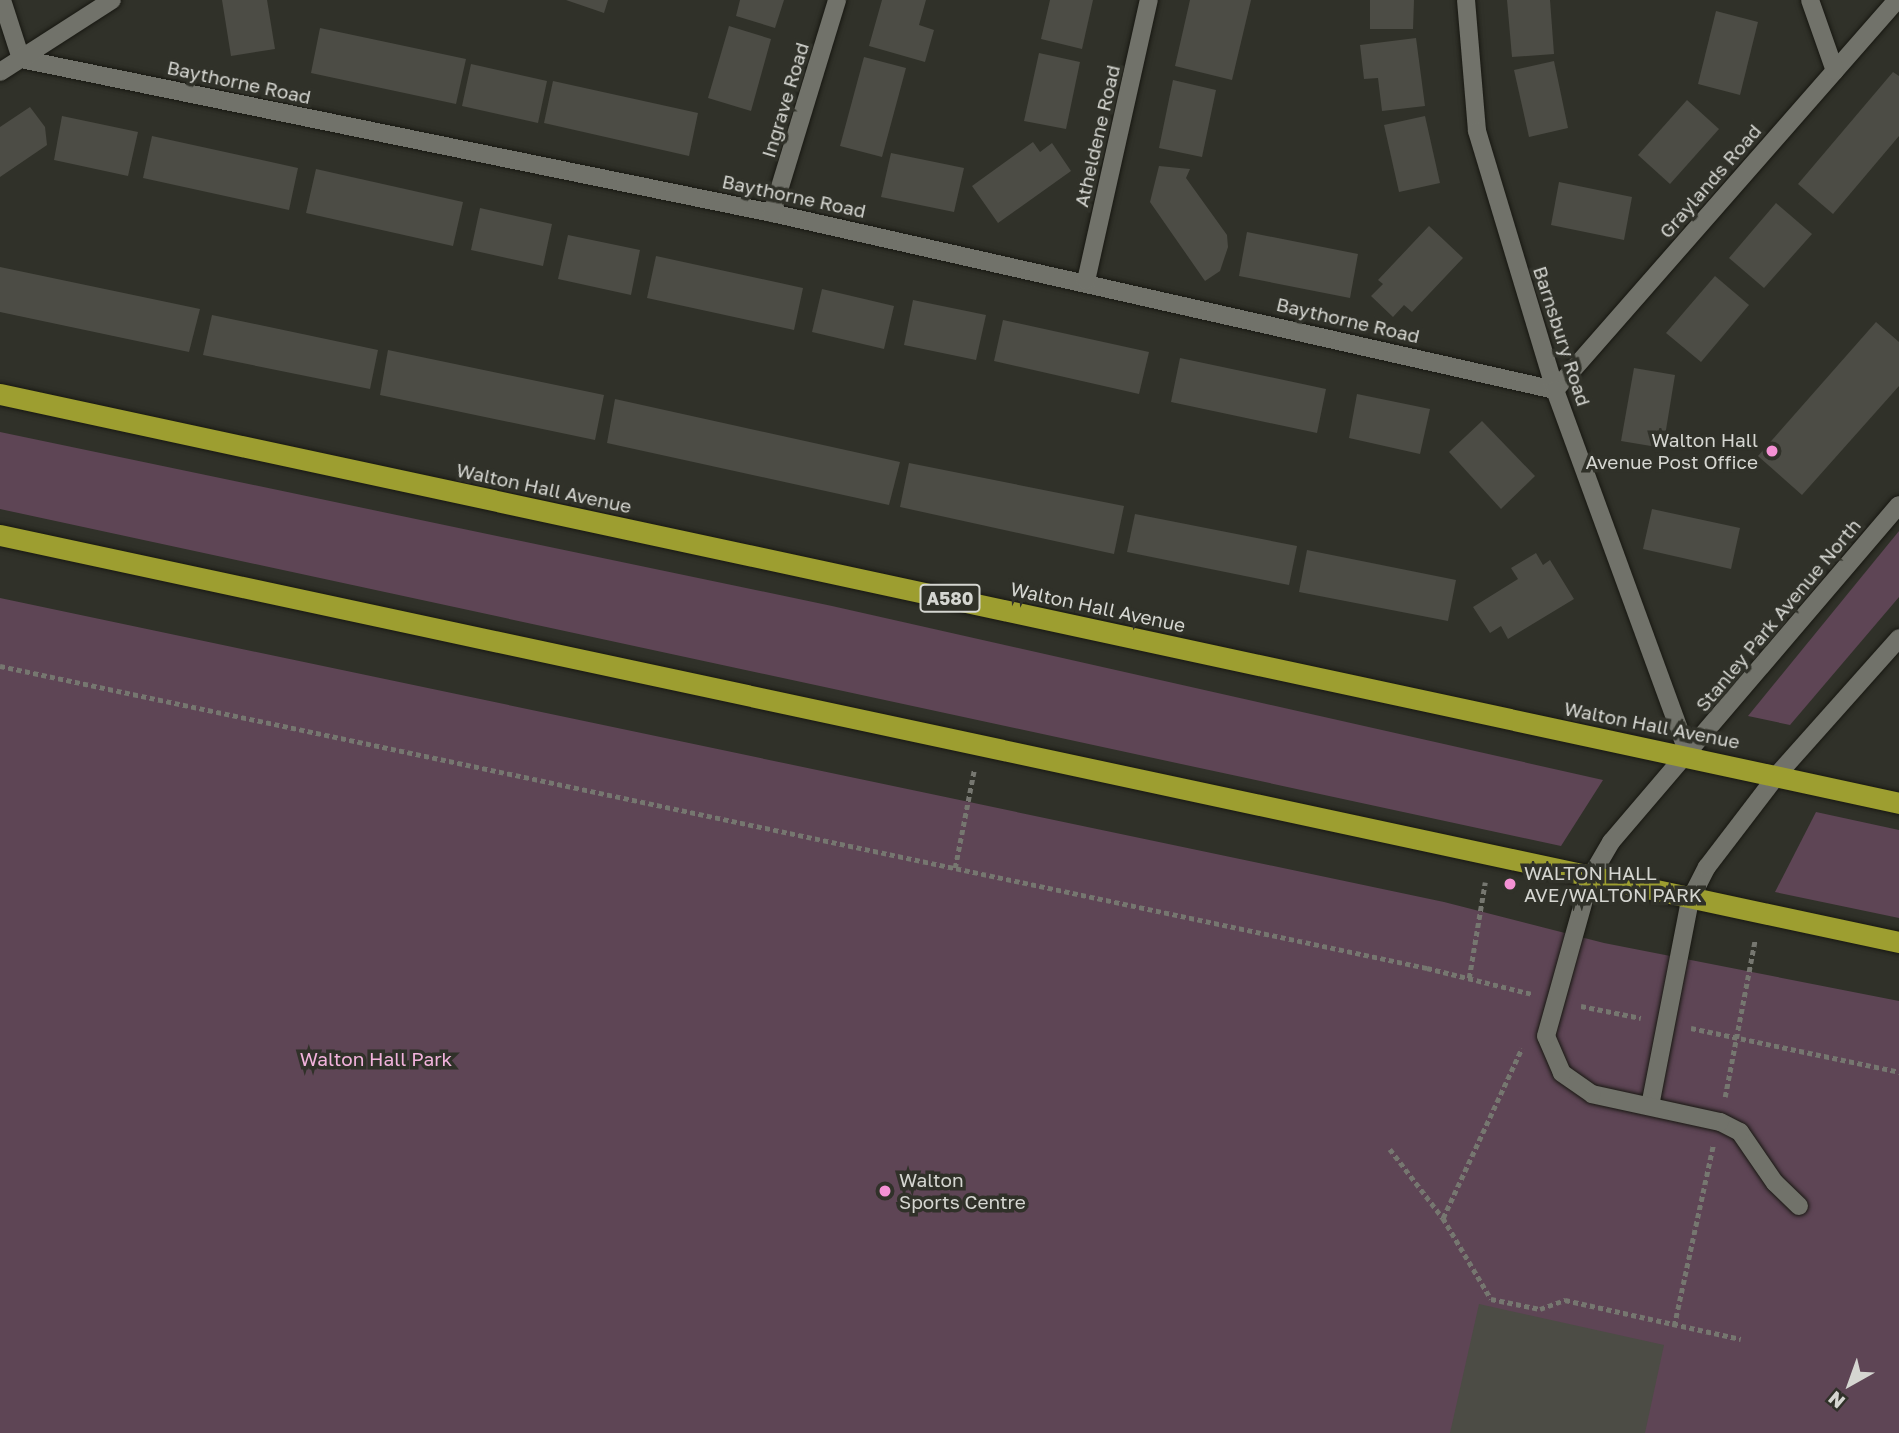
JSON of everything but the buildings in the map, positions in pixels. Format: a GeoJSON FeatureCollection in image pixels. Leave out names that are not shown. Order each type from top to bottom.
{"type":"FeatureCollection","features":[{"type":"Feature","properties":{"kind":"highway","name":"Walton Hall Avenue"},"geometry":{"type":"LineString","coordinates":[[0,394],[1688,754],[1899,803]]}},
{"type":"Feature","properties":{"kind":"highway"},"geometry":{"type":"LineString","coordinates":[[0,535],[1488,858],[1899,943]]}},
{"type":"Feature","properties":{"kind":"street"},"geometry":{"type":"LineString","coordinates":[[2,0],[21,59]]}},
{"type":"Feature","properties":{"kind":"street"},"geometry":{"type":"LineString","coordinates":[[0,72],[112,0]]}},
{"type":"Feature","properties":{"kind":"street","name":"Ingrave Road"},"geometry":{"type":"LineString","coordinates":[[772,213],[837,0]]}},
{"type":"Feature","properties":{"kind":"street","name":"Atheldene Road"},"geometry":{"type":"LineString","coordinates":[[1086,281],[1149,0]]}},
{"type":"Feature","properties":{"kind":"street","name":"Barnsbury Road"},"geometry":{"type":"LineString","coordinates":[[1466,0],[1476,131],[1555,390],[1688,754]]}},
{"type":"Feature","properties":{"kind":"street"},"geometry":{"type":"LineString","coordinates":[[1810,0],[1835,71]]}},
{"type":"Feature","properties":{"kind":"street","name":"Graylands Road"},"geometry":{"type":"LineString","coordinates":[[1555,390],[1898,0]]}},
{"type":"Feature","properties":{"kind":"street","name":"Baythorne Road"},"geometry":{"type":"LineString","coordinates":[[21,59],[772,213],[1086,281],[1555,390]]}},
{"type":"Feature","properties":{"kind":"street","name":"Stanley Park Avenue North"},"geometry":{"type":"LineString","coordinates":[[1546,1036],[1558,1001],[1590,878],[1611,842],[1899,505]]}},
{"type":"Feature","properties":{"kind":"street"},"geometry":{"type":"LineString","coordinates":[[1650,1106],[1664,1022],[1690,900],[1707,867],[1778,774],[1899,638]]}},
{"type":"Feature","properties":{"kind":"street"},"geometry":{"type":"LineString","coordinates":[[1546,1036],[1562,1073],[1592,1094],[1720,1122],[1740,1132],[1775,1184],[1799,1206]]}},
{"type":"Feature","properties":{"kind":"path"},"geometry":{"type":"LineString","coordinates":[[0,666],[955,868],[1469,978],[1558,1001],[1899,1072]]}},
{"type":"Feature","properties":{"kind":"path"},"geometry":{"type":"LineString","coordinates":[[955,868],[979,746]]}},
{"type":"Feature","properties":{"kind":"path"},"geometry":{"type":"LineString","coordinates":[[1469,978],[1488,858]]}},
{"type":"Feature","properties":{"kind":"path"},"geometry":{"type":"LineString","coordinates":[[1443,1218],[1513,1075],[1524,1042],[1546,1036]]}},
{"type":"Feature","properties":{"kind":"path"},"geometry":{"type":"LineString","coordinates":[[1390,1149],[1443,1218],[1491,1299],[1540,1309],[1565,1300],[1741,1339]]}},
{"type":"Feature","properties":{"kind":"green space"},"geometry":{"type":"Polygon","coordinates":[[[0,432],[832,606],[1603,780],[1561,846],[0,509],[0,432]]]}},
{"type":"Feature","properties":{"kind":"green space"},"geometry":{"type":"Polygon","coordinates":[[[1899,531],[1899,597],[1790,725],[1748,716],[1899,531]]]}},
{"type":"Feature","properties":{"kind":"green space","name":"Walton Hall Park"},"geometry":{"type":"Polygon","coordinates":[[[0,598],[1444,902],[1604,943],[1899,1001],[1899,1433],[0,1433],[0,598]]]}},
{"type":"Feature","properties":{"kind":"green space"},"geometry":{"type":"Polygon","coordinates":[[[1816,812],[1899,830],[1899,918],[1775,892],[1816,812]]]}},
{"type":"Feature","properties":{"kind":"place","name":"Walton Hall Avenue Post Office"},"geometry":{"type":"Point","coordinates":[1772,451]}},
{"type":"Feature","properties":{"kind":"place","name":"WALTON HALL AVE/WALTON PARK"},"geometry":{"type":"Point","coordinates":[1510,884]}},
{"type":"Feature","properties":{"kind":"place","name":"Walton Sports Centre"},"geometry":{"type":"Point","coordinates":[885,1191]}}]}
